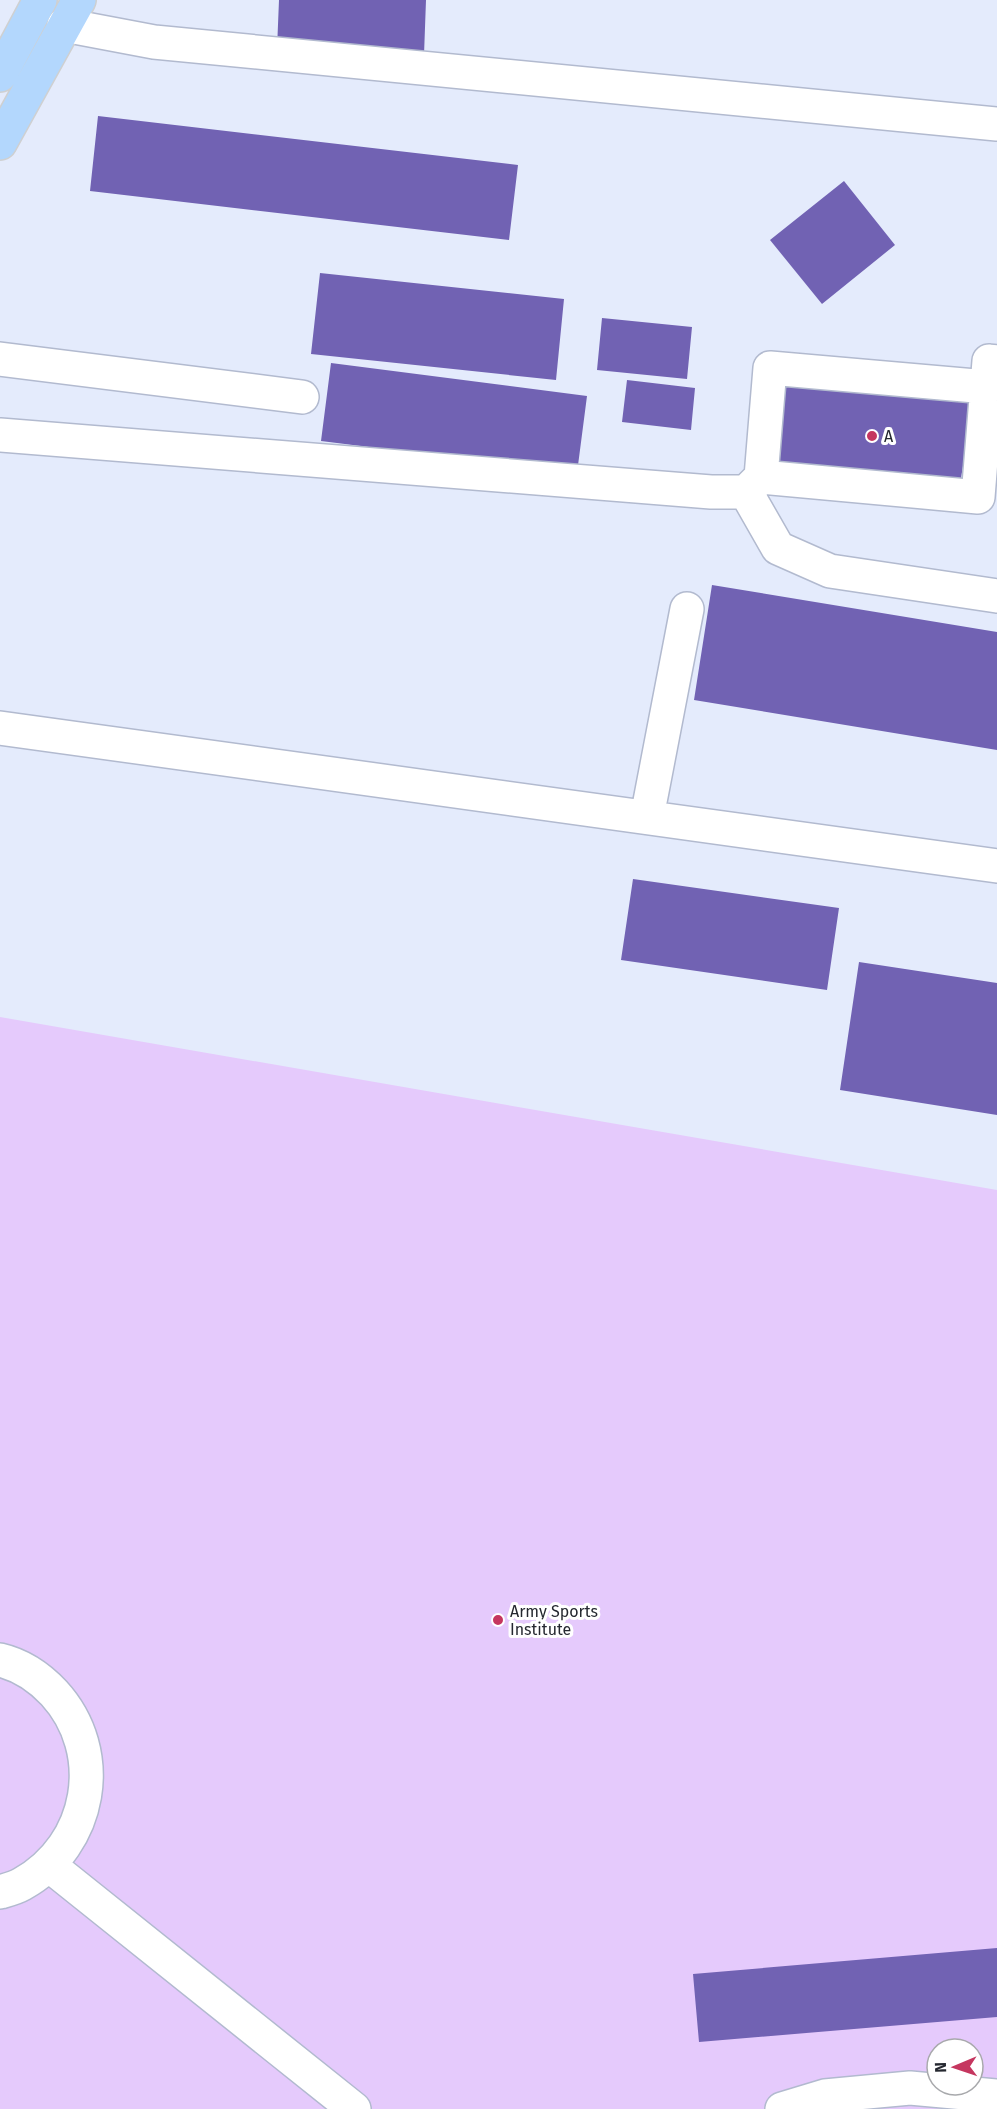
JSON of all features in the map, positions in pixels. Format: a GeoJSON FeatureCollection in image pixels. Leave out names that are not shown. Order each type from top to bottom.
{"type":"FeatureCollection","features":[{"type":"Feature","properties":{"kind":"main road"},"geometry":{"type":"LineString","coordinates":[[0,75],[40,0]]}},
{"type":"Feature","properties":{"kind":"main road"},"geometry":{"type":"LineString","coordinates":[[0,143],[71,13]]}},
{"type":"Feature","properties":{"kind":"street"},"geometry":{"type":"LineString","coordinates":[[71,13],[153,42],[997,124]]}},
{"type":"Feature","properties":{"kind":"street"},"geometry":{"type":"LineString","coordinates":[[0,359],[302,397]]}},
{"type":"Feature","properties":{"kind":"street"},"geometry":{"type":"LineString","coordinates":[[0,435],[675,489],[754,485],[978,497],[988,464],[992,374],[770,368],[754,485],[778,548],[830,571],[997,596]]}},
{"type":"Feature","properties":{"kind":"street"},"geometry":{"type":"LineString","coordinates":[[647,817],[687,609]]}},
{"type":"Feature","properties":{"kind":"street"},"geometry":{"type":"LineString","coordinates":[[0,728],[997,866]]}},
{"type":"Feature","properties":{"kind":"street"},"geometry":{"type":"LineString","coordinates":[[0,1660],[12,1663],[42,1680],[65,1706],[81,1737],[87,1771],[84,1806],[71,1838],[49,1865],[21,1885],[0,1892]]}},
{"type":"Feature","properties":{"kind":"street"},"geometry":{"type":"LineString","coordinates":[[49,1865],[354,2109]]}},
{"type":"Feature","properties":{"kind":"street"},"geometry":{"type":"LineString","coordinates":[[782,2109],[825,2096],[910,2088],[997,2096]]}},
{"type":"Feature","properties":{"kind":"shaded area","name":"Army Sports Institute"},"geometry":{"type":"Polygon","coordinates":[[[0,1017],[997,1190],[997,2109],[0,2109],[0,1017]]]}},
{"type":"Feature","properties":{"kind":"building"},"geometry":{"type":"Polygon","coordinates":[[[279,0],[426,0],[424,55],[277,49],[279,0]]]}},
{"type":"Feature","properties":{"kind":"building"},"geometry":{"type":"Polygon","coordinates":[[[98,116],[518,165],[509,240],[90,191],[98,116]]]}},
{"type":"Feature","properties":{"kind":"building"},"geometry":{"type":"Polygon","coordinates":[[[844,181],[895,245],[822,304],[770,240],[844,181]]]}},
{"type":"Feature","properties":{"kind":"building"},"geometry":{"type":"Polygon","coordinates":[[[320,273],[564,299],[556,380],[311,354],[320,273]]]}},
{"type":"Feature","properties":{"kind":"building"},"geometry":{"type":"Polygon","coordinates":[[[602,318],[692,327],[687,379],[597,370],[602,318]]]}},
{"type":"Feature","properties":{"kind":"building"},"geometry":{"type":"Polygon","coordinates":[[[331,363],[587,396],[577,473],[321,441],[331,363]]]}},
{"type":"Feature","properties":{"kind":"building"},"geometry":{"type":"Polygon","coordinates":[[[627,380],[695,388],[691,430],[622,422],[627,380]]]}},
{"type":"Feature","properties":{"kind":"building","name":"A"},"geometry":{"type":"Polygon","coordinates":[[[778,385],[974,401],[960,484],[773,470],[778,385]]]}},
{"type":"Feature","properties":{"kind":"building"},"geometry":{"type":"Polygon","coordinates":[[[712,585],[997,632],[997,750],[694,700],[712,585]]]}},
{"type":"Feature","properties":{"kind":"building"},"geometry":{"type":"Polygon","coordinates":[[[633,879],[839,908],[827,990],[621,960],[633,879]]]}},
{"type":"Feature","properties":{"kind":"building"},"geometry":{"type":"Polygon","coordinates":[[[859,962],[997,983],[997,1115],[840,1090],[859,962]]]}},
{"type":"Feature","properties":{"kind":"building"},"geometry":{"type":"Polygon","coordinates":[[[997,1948],[997,2017],[699,2042],[693,1974],[997,1948]]]}},
{"type":"Feature","properties":{"kind":"place","name":"A"},"geometry":{"type":"Point","coordinates":[872,436]}},
{"type":"Feature","properties":{"kind":"place","name":"Army Sports Institute"},"geometry":{"type":"Point","coordinates":[498,1620]}}]}
